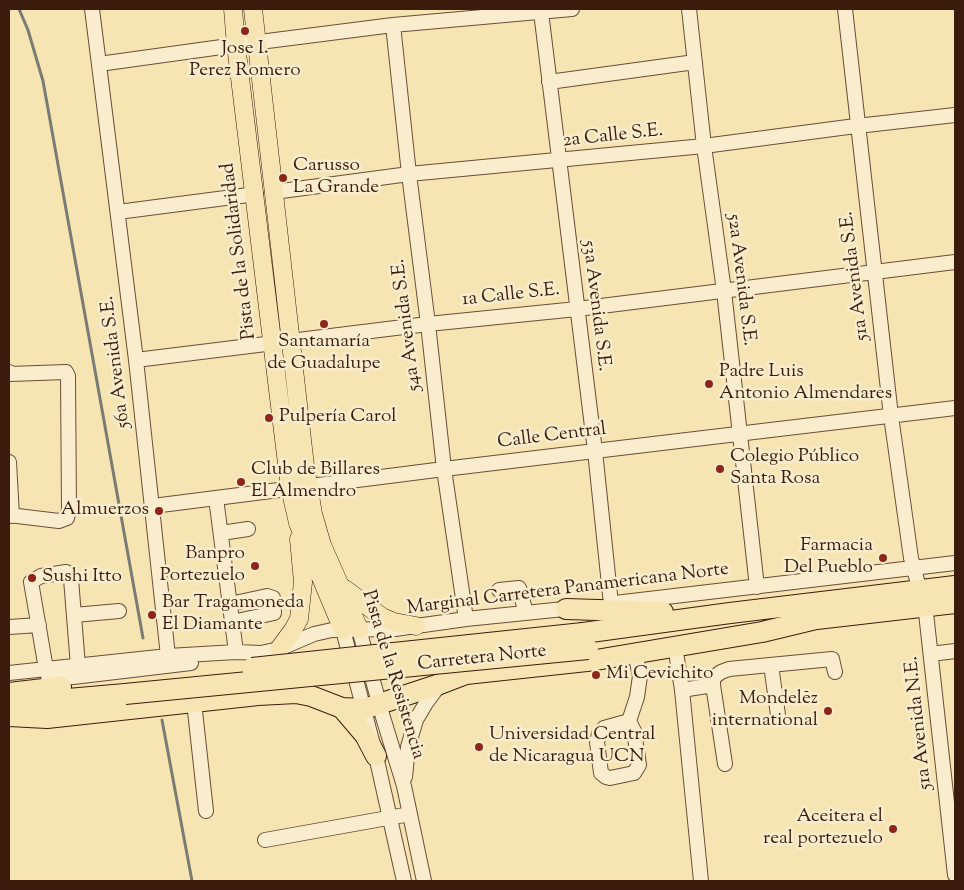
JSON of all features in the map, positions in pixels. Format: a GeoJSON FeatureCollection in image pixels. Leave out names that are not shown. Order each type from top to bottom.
{"type":"FeatureCollection","features":[{"type":"Feature","properties":{"kind":"highway","name":"Carretera Norte"},"geometry":{"type":"LineString","coordinates":[[9,693],[124,688],[586,641],[661,637],[820,618],[922,598],[955,586]]}},
{"type":"Feature","properties":{"kind":"highway","name":"Carretera Norte"},"geometry":{"type":"LineString","coordinates":[[586,641],[730,613],[922,598],[955,602]]}},
{"type":"Feature","properties":{"kind":"highway"},"geometry":{"type":"LineString","coordinates":[[566,609],[623,612],[730,613]]}},
{"type":"Feature","properties":{"kind":"highway"},"geometry":{"type":"LineString","coordinates":[[9,714],[46,718],[258,695],[296,693],[311,696],[342,708],[372,707],[466,674],[596,660],[762,632],[820,618]]}},
{"type":"Feature","properties":{"kind":"highway","name":"Carretera Norte"},"geometry":{"type":"LineString","coordinates":[[9,714],[46,701],[124,688]]}},
{"type":"Feature","properties":{"kind":"highway"},"geometry":{"type":"LineString","coordinates":[[342,708],[365,735],[376,756]]}},
{"type":"Feature","properties":{"kind":"main road","name":"Pista de la Solidaridad"},"geometry":{"type":"LineString","coordinates":[[234,9],[236,45],[256,194],[290,488]]}},
{"type":"Feature","properties":{"kind":"main road"},"geometry":{"type":"LineString","coordinates":[[252,9],[308,486]]}},
{"type":"Feature","properties":{"kind":"main road","name":"Pista de la Resistencia"},"geometry":{"type":"LineString","coordinates":[[308,486],[316,529],[342,587],[351,630]]}},
{"type":"Feature","properties":{"kind":"main road","name":"Pista de la Resistencia"},"geometry":{"type":"LineString","coordinates":[[290,488],[298,524],[351,630]]}},
{"type":"Feature","properties":{"kind":"main road"},"geometry":{"type":"LineString","coordinates":[[279,649],[299,619],[302,600],[303,582],[298,524]]}},
{"type":"Feature","properties":{"kind":"main road"},"geometry":{"type":"LineString","coordinates":[[342,587],[382,617],[394,622],[416,626]]}},
{"type":"Feature","properties":{"kind":"street","name":"56a Avenida S.E."},"geometry":{"type":"LineString","coordinates":[[92,9],[136,360],[168,656]]}},
{"type":"Feature","properties":{"kind":"street"},"geometry":{"type":"LineString","coordinates":[[99,64],[393,25],[572,9]]}},
{"type":"Feature","properties":{"kind":"street","name":"52a Avenida S.E."},"geometry":{"type":"LineString","coordinates":[[689,9],[704,146],[724,291],[757,586]]}},
{"type":"Feature","properties":{"kind":"street","name":"51a Avenida S.E."},"geometry":{"type":"LineString","coordinates":[[845,9],[891,416],[914,568]]}},
{"type":"Feature","properties":{"kind":"street","name":"53a Avenida S.E."},"geometry":{"type":"LineString","coordinates":[[541,12],[595,451],[611,604]]}},
{"type":"Feature","properties":{"kind":"street","name":"54a Avenida S.E."},"geometry":{"type":"LineString","coordinates":[[393,25],[444,469],[466,619]]}},
{"type":"Feature","properties":{"kind":"street"},"geometry":{"type":"LineString","coordinates":[[549,82],[695,62]]}},
{"type":"Feature","properties":{"kind":"street","name":"2a Calle S.E."},"geometry":{"type":"LineString","coordinates":[[274,192],[409,174],[704,146],[955,115]]}},
{"type":"Feature","properties":{"kind":"street"},"geometry":{"type":"LineString","coordinates":[[118,212],[256,194]]}},
{"type":"Feature","properties":{"kind":"street","name":"1a Calle S.E."},"geometry":{"type":"LineString","coordinates":[[428,324],[577,309],[955,262]]}},
{"type":"Feature","properties":{"kind":"street"},"geometry":{"type":"LineString","coordinates":[[136,360],[428,324]]}},
{"type":"Feature","properties":{"kind":"street"},"geometry":{"type":"LineString","coordinates":[[9,372],[10,374],[66,372],[68,376],[69,509],[67,518],[59,521],[11,516],[9,462]]}},
{"type":"Feature","properties":{"kind":"street","name":"Calle Central"},"geometry":{"type":"LineString","coordinates":[[153,506],[955,408]]}},
{"type":"Feature","properties":{"kind":"street"},"geometry":{"type":"LineString","coordinates":[[216,498],[236,652]]}},
{"type":"Feature","properties":{"kind":"street"},"geometry":{"type":"LineString","coordinates":[[221,533],[248,529]]}},
{"type":"Feature","properties":{"kind":"street","name":"Marginal Carretera Panamericana Norte"},"geometry":{"type":"LineString","coordinates":[[9,674],[206,651],[261,653],[279,649],[323,632],[416,626],[955,563]]}},
{"type":"Feature","properties":{"kind":"street","name":"51a Avenida N.E."},"geometry":{"type":"LineString","coordinates":[[914,568],[922,598],[927,660],[955,875]]}},
{"type":"Feature","properties":{"kind":"street"},"geometry":{"type":"LineString","coordinates":[[46,670],[31,582],[40,576],[66,572],[70,574],[78,666]]}},
{"type":"Feature","properties":{"kind":"street"},"geometry":{"type":"LineString","coordinates":[[499,590],[519,588],[526,612]]}},
{"type":"Feature","properties":{"kind":"street"},"geometry":{"type":"LineString","coordinates":[[230,604],[266,596],[273,598],[274,613],[232,622]]}},
{"type":"Feature","properties":{"kind":"street"},"geometry":{"type":"LineString","coordinates":[[74,615],[119,611]]}},
{"type":"Feature","properties":{"kind":"street"},"geometry":{"type":"LineString","coordinates":[[9,626],[39,625]]}},
{"type":"Feature","properties":{"kind":"street","name":"Pista de la Resistencia"},"geometry":{"type":"LineString","coordinates":[[351,630],[372,707],[404,786],[424,881]]}},
{"type":"Feature","properties":{"kind":"street"},"geometry":{"type":"LineString","coordinates":[[675,646],[682,690],[702,881]]}},
{"type":"Feature","properties":{"kind":"street"},"geometry":{"type":"LineString","coordinates":[[927,660],[955,651]]}},
{"type":"Feature","properties":{"kind":"street"},"geometry":{"type":"LineString","coordinates":[[9,685],[227,659],[261,653]]}},
{"type":"Feature","properties":{"kind":"street"},"geometry":{"type":"LineString","coordinates":[[629,721],[637,697],[640,676],[635,653]]}},
{"type":"Feature","properties":{"kind":"street"},"geometry":{"type":"LineString","coordinates":[[725,764],[713,678],[729,669],[832,659],[835,672]]}},
{"type":"Feature","properties":{"kind":"street"},"geometry":{"type":"LineString","coordinates":[[771,665],[778,715]]}},
{"type":"Feature","properties":{"kind":"street"},"geometry":{"type":"LineString","coordinates":[[404,786],[408,748],[416,720],[440,684]]}},
{"type":"Feature","properties":{"kind":"street"},"geometry":{"type":"LineString","coordinates":[[682,690],[713,684]]}},
{"type":"Feature","properties":{"kind":"street"},"geometry":{"type":"LineString","coordinates":[[194,702],[206,812]]}},
{"type":"Feature","properties":{"kind":"street","name":"Pista de la Resistencia"},"geometry":{"type":"LineString","coordinates":[[372,707],[376,756],[404,881]]}},
{"type":"Feature","properties":{"kind":"street"},"geometry":{"type":"LineString","coordinates":[[265,840],[410,814]]}},
{"type":"Feature","properties":{"kind":"waterway"},"geometry":{"type":"LineString","coordinates":[[19,9],[28,30],[43,81],[143,638]]}},
{"type":"Feature","properties":{"kind":"waterway"},"geometry":{"type":"LineString","coordinates":[[162,720],[192,881]]}},
{"type":"Feature","properties":{"kind":"place","name":"Jose I. Perez Romero"},"geometry":{"type":"Point","coordinates":[245,31]}},
{"type":"Feature","properties":{"kind":"place","name":"Carusso La Grande"},"geometry":{"type":"Point","coordinates":[283,178]}},
{"type":"Feature","properties":{"kind":"place","name":"Santamaría de Guadalupe"},"geometry":{"type":"Point","coordinates":[324,324]}},
{"type":"Feature","properties":{"kind":"place","name":"Padre Luis Antonio Almendares"},"geometry":{"type":"Point","coordinates":[709,384]}},
{"type":"Feature","properties":{"kind":"place","name":"Pulpería Carol"},"geometry":{"type":"Point","coordinates":[269,418]}},
{"type":"Feature","properties":{"kind":"place","name":"Colegio Público Santa Rosa"},"geometry":{"type":"Point","coordinates":[720,469]}},
{"type":"Feature","properties":{"kind":"place","name":"Club de Billares El Almendro"},"geometry":{"type":"Point","coordinates":[241,482]}},
{"type":"Feature","properties":{"kind":"place","name":"Almuerzos"},"geometry":{"type":"Point","coordinates":[159,511]}},
{"type":"Feature","properties":{"kind":"place","name":"Farmacia Del Pueblo"},"geometry":{"type":"Point","coordinates":[883,558]}},
{"type":"Feature","properties":{"kind":"place","name":"Banpro Portezuelo"},"geometry":{"type":"Point","coordinates":[255,566]}},
{"type":"Feature","properties":{"kind":"place","name":"Sushi Itto"},"geometry":{"type":"Point","coordinates":[32,578]}},
{"type":"Feature","properties":{"kind":"place","name":"Bar Tragamoneda El Diamante"},"geometry":{"type":"Point","coordinates":[152,615]}},
{"type":"Feature","properties":{"kind":"place","name":"Mi Cevichito"},"geometry":{"type":"Point","coordinates":[596,675]}},
{"type":"Feature","properties":{"kind":"place","name":"Mondelēz international"},"geometry":{"type":"Point","coordinates":[828,711]}},
{"type":"Feature","properties":{"kind":"place","name":"Universidad Central de Nicaragua UCN"},"geometry":{"type":"Point","coordinates":[479,747]}},
{"type":"Feature","properties":{"kind":"place","name":"Aceitera el real portezuelo"},"geometry":{"type":"Point","coordinates":[893,829]}}]}
